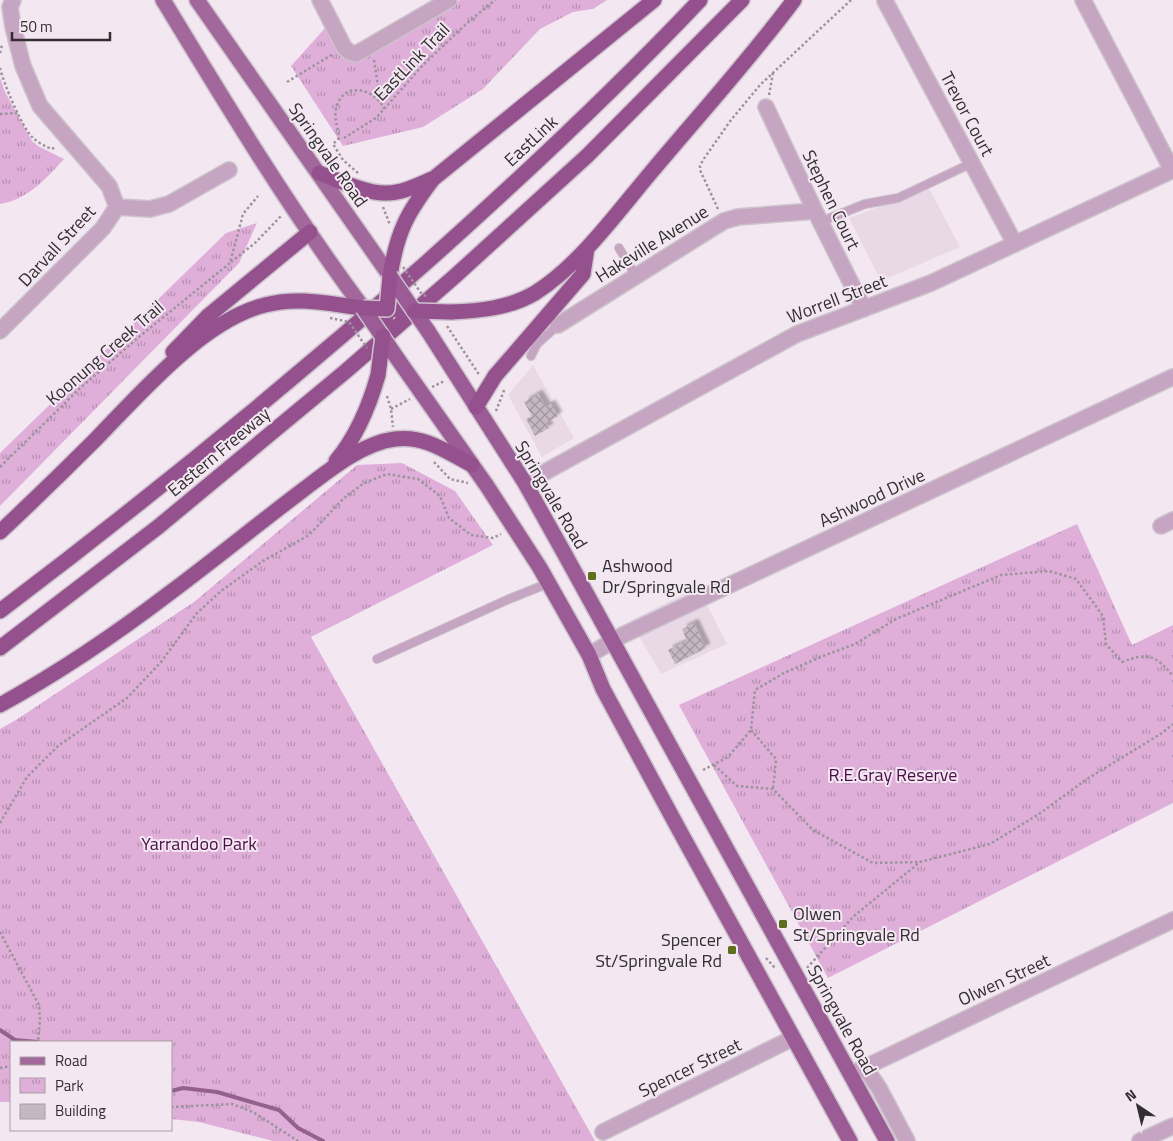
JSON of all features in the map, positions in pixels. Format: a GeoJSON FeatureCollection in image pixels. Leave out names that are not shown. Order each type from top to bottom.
{"type":"FeatureCollection","features":[{"type":"Feature","properties":{"kind":"highway"},"geometry":{"type":"LineString","coordinates":[[319,173],[381,199],[394,192],[408,189],[433,178],[654,0]]}},
{"type":"Feature","properties":{"kind":"highway","name":"EastLink"},"geometry":{"type":"LineString","coordinates":[[384,306],[567,134],[700,0]]}},
{"type":"Feature","properties":{"kind":"highway","name":"Eastern Freeway"},"geometry":{"type":"LineString","coordinates":[[0,648],[158,527],[346,371],[454,277],[587,156],[742,0]]}},
{"type":"Feature","properties":{"kind":"highway"},"geometry":{"type":"LineString","coordinates":[[0,532],[146,387],[188,349],[231,319],[252,309],[298,300],[384,306],[447,315],[504,306],[533,294],[558,278],[586,248],[747,59],[794,0]]}},
{"type":"Feature","properties":{"kind":"highway"},"geometry":{"type":"LineString","coordinates":[[0,705],[85,654],[120,629],[322,474],[337,460],[354,436],[368,406],[378,375],[384,306],[398,237],[415,203],[433,178]]}},
{"type":"Feature","properties":{"kind":"highway"},"geometry":{"type":"LineString","coordinates":[[146,387],[187,336],[208,316],[310,232]]}},
{"type":"Feature","properties":{"kind":"highway"},"geometry":{"type":"LineString","coordinates":[[476,407],[495,376],[583,274],[586,248]]}},
{"type":"Feature","properties":{"kind":"highway","name":"Springvale Road"},"geometry":{"type":"LineString","coordinates":[[393,268],[414,310],[525,483],[614,641],[887,1141]]}},
{"type":"Feature","properties":{"kind":"highway"},"geometry":{"type":"LineString","coordinates":[[354,304],[382,336],[531,552],[588,655],[603,689],[850,1141]]}},
{"type":"Feature","properties":{"kind":"highway","name":"Eastern Freeway"},"geometry":{"type":"LineString","coordinates":[[0,611],[178,473],[384,306]]}},
{"type":"Feature","properties":{"kind":"highway"},"geometry":{"type":"LineString","coordinates":[[322,474],[367,447],[395,439],[424,440],[472,465]]}},
{"type":"Feature","properties":{"kind":"main road"},"geometry":{"type":"LineString","coordinates":[[163,0],[354,304]]}},
{"type":"Feature","properties":{"kind":"main road","name":"Springvale Road"},"geometry":{"type":"LineString","coordinates":[[197,0],[319,173],[393,268]]}},
{"type":"Feature","properties":{"kind":"street"},"geometry":{"type":"LineString","coordinates":[[13,0],[10,7],[13,28],[23,66],[40,106],[109,186],[117,207]]}},
{"type":"Feature","properties":{"kind":"street"},"geometry":{"type":"LineString","coordinates":[[320,0],[344,47],[349,52],[367,56],[449,0]]}},
{"type":"Feature","properties":{"kind":"street"},"geometry":{"type":"LineString","coordinates":[[1083,0],[1173,170]]}},
{"type":"Feature","properties":{"kind":"street","name":"Trevor Court"},"geometry":{"type":"LineString","coordinates":[[885,1],[1015,244]]}},
{"type":"Feature","properties":{"kind":"street","name":"Stephen Court"},"geometry":{"type":"LineString","coordinates":[[766,107],[817,216],[864,309]]}},
{"type":"Feature","properties":{"kind":"street","name":"Darvall Street"},"geometry":{"type":"LineString","coordinates":[[0,331],[103,228],[117,207],[150,209],[169,204],[229,170]]}},
{"type":"Feature","properties":{"kind":"street","name":"Worrell Street"},"geometry":{"type":"LineString","coordinates":[[525,483],[797,334],[931,283],[1173,170]]}},
{"type":"Feature","properties":{"kind":"street","name":"Hakeville Avenue"},"geometry":{"type":"LineString","coordinates":[[558,325],[636,276],[727,226],[738,217],[817,216]]}},
{"type":"Feature","properties":{"kind":"street","name":"Ashwood Drive"},"geometry":{"type":"LineString","coordinates":[[588,655],[1173,377]]}},
{"type":"Feature","properties":{"kind":"street","name":"Olwen Street"},"geometry":{"type":"LineString","coordinates":[[851,1074],[864,1066],[1173,920]]}},
{"type":"Feature","properties":{"kind":"street","name":"Spencer Street"},"geometry":{"type":"LineString","coordinates":[[603,1132],[794,1038]]}},
{"type":"Feature","properties":{"kind":"street","name":"Springvale Road"},"geometry":{"type":"LineString","coordinates":[[864,1066],[879,1088],[907,1141]]}},
{"type":"Feature","properties":{"kind":"street"},"geometry":{"type":"LineString","coordinates":[[1140,1141],[1173,1126]]}},
{"type":"Feature","properties":{"kind":"lane"},"geometry":{"type":"LineString","coordinates":[[817,216],[898,198],[972,163]]}},
{"type":"Feature","properties":{"kind":"lane"},"geometry":{"type":"LineString","coordinates":[[619,248],[636,276]]}},
{"type":"Feature","properties":{"kind":"lane","name":"Hakeville Avenue"},"geometry":{"type":"LineString","coordinates":[[531,356],[537,344],[558,325]]}},
{"type":"Feature","properties":{"kind":"lane"},"geometry":{"type":"LineString","coordinates":[[377,659],[509,599],[549,583]]}},
{"type":"Feature","properties":{"kind":"path","name":"EastLink Trail"},"geometry":{"type":"LineString","coordinates":[[344,138],[368,124],[423,65],[466,24],[495,0]]}},
{"type":"Feature","properties":{"kind":"path"},"geometry":{"type":"LineString","coordinates":[[287,82],[344,47]]}},
{"type":"Feature","properties":{"kind":"path"},"geometry":{"type":"LineString","coordinates":[[367,56],[378,83],[380,100],[384,108]]}},
{"type":"Feature","properties":{"kind":"path"},"geometry":{"type":"LineString","coordinates":[[0,68],[2,80],[30,135],[41,144],[52,149],[67,138]]}},
{"type":"Feature","properties":{"kind":"path"},"geometry":{"type":"LineString","coordinates":[[766,107],[775,70]]}},
{"type":"Feature","properties":{"kind":"path"},"geometry":{"type":"LineString","coordinates":[[359,173],[343,160],[333,144],[339,138],[334,117],[336,109],[342,95],[353,91],[368,91],[380,100]]}},
{"type":"Feature","properties":{"kind":"path"},"geometry":{"type":"LineString","coordinates":[[0,114],[18,113]]}},
{"type":"Feature","properties":{"kind":"path"},"geometry":{"type":"LineString","coordinates":[[230,263],[242,214],[258,196]]}},
{"type":"Feature","properties":{"kind":"path","name":"Koonung Creek Trail"},"geometry":{"type":"LineString","coordinates":[[0,467],[85,384],[139,337],[255,243],[293,207]]}},
{"type":"Feature","properties":{"kind":"path"},"geometry":{"type":"LineString","coordinates":[[393,268],[419,291]]}},
{"type":"Feature","properties":{"kind":"path"},"geometry":{"type":"LineString","coordinates":[[447,315],[478,374],[474,377]]}},
{"type":"Feature","properties":{"kind":"path"},"geometry":{"type":"LineString","coordinates":[[330,318],[349,322],[370,353]]}},
{"type":"Feature","properties":{"kind":"path"},"geometry":{"type":"LineString","coordinates":[[0,823],[27,777],[58,746],[126,698],[161,662],[197,613],[221,591],[263,561],[309,535],[343,499],[364,483],[387,474],[418,479],[440,496],[449,518],[471,535],[493,538]]}},
{"type":"Feature","properties":{"kind":"path"},"geometry":{"type":"LineString","coordinates":[[703,770],[728,757],[752,730],[755,690],[784,673],[855,644],[896,619],[1001,575],[1050,571],[1076,579],[1103,616],[1106,644],[1122,662],[1139,655],[1158,659],[1173,676]]}},
{"type":"Feature","properties":{"kind":"path"},"geometry":{"type":"LineString","coordinates":[[714,764],[737,786],[773,789],[813,830],[872,862],[920,862],[990,844],[1039,814],[1087,779],[1162,733],[1173,724]]}},
{"type":"Feature","properties":{"kind":"path"},"geometry":{"type":"LineString","coordinates":[[752,730],[776,759],[773,789]]}},
{"type":"Feature","properties":{"kind":"path"},"geometry":{"type":"LineString","coordinates":[[811,964],[854,916],[920,862]]}},
{"type":"Feature","properties":{"kind":"path"},"geometry":{"type":"LineString","coordinates":[[0,932],[39,1005],[38,1041]]}},
{"type":"Feature","properties":{"kind":"path"},"geometry":{"type":"LineString","coordinates":[[172,1107],[232,1104],[253,1112],[298,1141]]}},
{"type":"Feature","properties":{"kind":"shaded area"},"geometry":{"type":"Polygon","coordinates":[[[929,188],[960,247],[881,281],[849,218],[929,188]]]}},
{"type":"Feature","properties":{"kind":"shaded area"},"geometry":{"type":"Polygon","coordinates":[[[533,365],[574,438],[542,457],[508,395],[533,365]]]}},
{"type":"Feature","properties":{"kind":"shaded area"},"geometry":{"type":"Polygon","coordinates":[[[698,587],[727,644],[661,674],[630,621],[698,587]]]}},
{"type":"Feature","properties":{"kind":"green space"},"geometry":{"type":"Polygon","coordinates":[[[460,0],[607,0],[593,9],[573,12],[540,29],[483,89],[423,127],[343,146],[291,66],[327,26],[357,60],[460,0]]]}},
{"type":"Feature","properties":{"kind":"green space"},"geometry":{"type":"Polygon","coordinates":[[[0,78],[5,92],[32,141],[64,159],[43,181],[28,193],[10,202],[0,204],[0,78]]]}},
{"type":"Feature","properties":{"kind":"green space"},"geometry":{"type":"Polygon","coordinates":[[[257,223],[239,263],[0,506],[0,453],[226,233],[257,223]]]}},
{"type":"Feature","properties":{"kind":"green space","name":"Yarrandoo Park"},"geometry":{"type":"Polygon","coordinates":[[[402,463],[455,491],[493,545],[311,637],[595,1141],[273,1141],[199,1122],[172,1119],[172,1041],[10,1041],[10,1102],[0,1102],[0,729],[194,602],[357,465],[402,463]]]}},
{"type":"Feature","properties":{"kind":"green space","name":"R.E.Gray Reserve"},"geometry":{"type":"Polygon","coordinates":[[[1077,524],[1132,645],[1173,625],[1173,803],[828,978],[679,705],[1077,524]]]}},
{"type":"Feature","properties":{"kind":"building"},"geometry":{"type":"Polygon","coordinates":[[[538,394],[546,407],[551,404],[558,416],[546,423],[549,428],[535,436],[526,419],[532,416],[524,402],[538,394]]]}},
{"type":"Feature","properties":{"kind":"building"},"geometry":{"type":"Polygon","coordinates":[[[694,623],[706,648],[675,664],[668,650],[687,641],[682,629],[694,623]]]}},
{"type":"Feature","properties":{"kind":"waterway"},"geometry":{"type":"LineString","coordinates":[[0,1030],[15,1040],[26,1041]]}},
{"type":"Feature","properties":{"kind":"waterway"},"geometry":{"type":"LineString","coordinates":[[172,1091],[183,1088],[217,1092],[279,1110],[298,1128],[323,1141]]}},
{"type":"Feature","properties":{"kind":"place","name":"Ashwood Dr/Springvale Rd"},"geometry":{"type":"Point","coordinates":[592,576]}},
{"type":"Feature","properties":{"kind":"place","name":"Olwen St/Springvale Rd"},"geometry":{"type":"Point","coordinates":[783,924]}},
{"type":"Feature","properties":{"kind":"place","name":"Spencer St/Springvale Rd"},"geometry":{"type":"Point","coordinates":[732,950]}}]}
